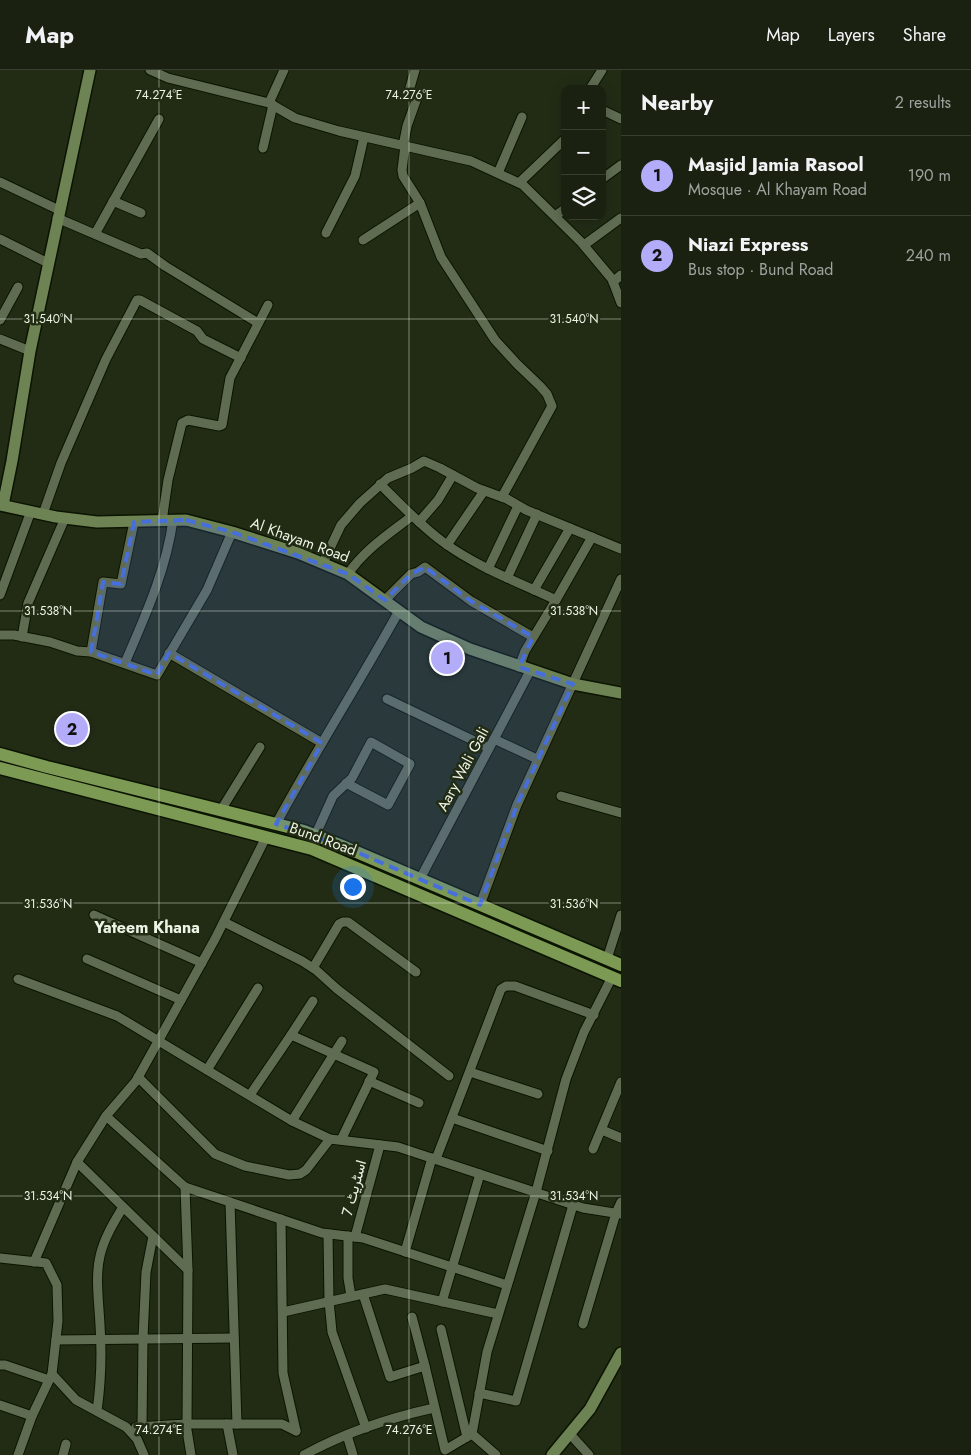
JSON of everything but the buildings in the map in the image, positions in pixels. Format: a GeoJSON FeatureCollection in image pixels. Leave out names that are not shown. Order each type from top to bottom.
{"type":"FeatureCollection","features":[{"type":"Feature","properties":{"kind":"main road","name":"Bund Road"},"geometry":{"type":"LineString","coordinates":[[0,754],[276,824],[315,836],[621,965]]}},
{"type":"Feature","properties":{"kind":"main road","name":"Bund Road"},"geometry":{"type":"LineString","coordinates":[[0,768],[312,849],[616,979]]}},
{"type":"Feature","properties":{"kind":"street"},"geometry":{"type":"LineString","coordinates":[[1,505],[12,461],[30,351],[58,214],[90,70]]}},
{"type":"Feature","properties":{"kind":"street"},"geometry":{"type":"LineString","coordinates":[[150,70],[168,78],[271,104],[295,118],[364,137],[471,161],[519,183],[584,245],[613,282],[621,303]]}},
{"type":"Feature","properties":{"kind":"street"},"geometry":{"type":"LineString","coordinates":[[263,148],[271,104],[284,70]]}},
{"type":"Feature","properties":{"kind":"street"},"geometry":{"type":"LineString","coordinates":[[415,70],[409,91],[417,98],[406,126],[403,176],[420,203],[441,257],[471,304],[495,340],[547,394],[552,406],[502,498]]}},
{"type":"Feature","properties":{"kind":"street"},"geometry":{"type":"LineString","coordinates":[[593,85],[602,70]]}},
{"type":"Feature","properties":{"kind":"street"},"geometry":{"type":"LineString","coordinates":[[606,112],[621,119]]}},
{"type":"Feature","properties":{"kind":"street"},"geometry":{"type":"LineString","coordinates":[[498,173],[522,117]]}},
{"type":"Feature","properties":{"kind":"street"},"geometry":{"type":"LineString","coordinates":[[94,234],[159,119]]}},
{"type":"Feature","properties":{"kind":"street"},"geometry":{"type":"LineString","coordinates":[[326,233],[355,176],[364,137]]}},
{"type":"Feature","properties":{"kind":"street"},"geometry":{"type":"LineString","coordinates":[[519,183],[561,143]]}},
{"type":"Feature","properties":{"kind":"street"},"geometry":{"type":"LineString","coordinates":[[606,176],[621,165]]}},
{"type":"Feature","properties":{"kind":"street"},"geometry":{"type":"LineString","coordinates":[[0,182],[94,234],[141,254],[146,253],[258,323]]}},
{"type":"Feature","properties":{"kind":"street"},"geometry":{"type":"LineString","coordinates":[[113,201],[141,213]]}},
{"type":"Feature","properties":{"kind":"street"},"geometry":{"type":"LineString","coordinates":[[363,240],[420,203]]}},
{"type":"Feature","properties":{"kind":"street"},"geometry":{"type":"LineString","coordinates":[[555,216],[561,212]]}},
{"type":"Feature","properties":{"kind":"street"},"geometry":{"type":"LineString","coordinates":[[584,245],[621,218]]}},
{"type":"Feature","properties":{"kind":"street"},"geometry":{"type":"LineString","coordinates":[[0,240],[48,263]]}},
{"type":"Feature","properties":{"kind":"street"},"geometry":{"type":"LineString","coordinates":[[613,282],[621,275]]}},
{"type":"Feature","properties":{"kind":"street"},"geometry":{"type":"LineString","coordinates":[[0,320],[18,287]]}},
{"type":"Feature","properties":{"kind":"street"},"geometry":{"type":"LineString","coordinates":[[43,514],[61,463],[106,359],[137,300],[197,331],[203,339],[240,358]]}},
{"type":"Feature","properties":{"kind":"street"},"geometry":{"type":"LineString","coordinates":[[125,663],[160,579],[167,521],[168,480],[182,423],[188,420],[222,425],[230,378],[268,305]]}},
{"type":"Feature","properties":{"kind":"street"},"geometry":{"type":"LineString","coordinates":[[0,339],[30,351]]}},
{"type":"Feature","properties":{"kind":"street"},"geometry":{"type":"LineString","coordinates":[[323,563],[341,525],[360,503],[388,478],[424,461],[484,491],[621,549]]}},
{"type":"Feature","properties":{"kind":"street"},"geometry":{"type":"LineString","coordinates":[[348,574],[357,561],[377,541],[416,519],[438,500],[453,475]]}},
{"type":"Feature","properties":{"kind":"street"},"geometry":{"type":"LineString","coordinates":[[380,484],[416,519],[447,545],[488,569],[556,600]]}},
{"type":"Feature","properties":{"kind":"street"},"geometry":{"type":"LineString","coordinates":[[447,545],[484,491]]}},
{"type":"Feature","properties":{"kind":"street","name":"Al Khayam Road"},"geometry":{"type":"LineString","coordinates":[[1,505],[65,518],[97,522],[186,520],[232,532],[298,553],[348,574],[421,627],[470,649],[524,669],[573,684],[621,693]]}},
{"type":"Feature","properties":{"kind":"street"},"geometry":{"type":"LineString","coordinates":[[488,569],[518,506]]}},
{"type":"Feature","properties":{"kind":"street"},"geometry":{"type":"LineString","coordinates":[[0,595],[31,511]]}},
{"type":"Feature","properties":{"kind":"street"},"geometry":{"type":"LineString","coordinates":[[506,578],[537,514]]}},
{"type":"Feature","properties":{"kind":"street"},"geometry":{"type":"LineString","coordinates":[[22,637],[28,603],[65,518]]}},
{"type":"Feature","properties":{"kind":"street"},"geometry":{"type":"LineString","coordinates":[[91,652],[103,582],[121,584],[134,522]]}},
{"type":"Feature","properties":{"kind":"street"},"geometry":{"type":"LineString","coordinates":[[534,590],[570,528]]}},
{"type":"Feature","properties":{"kind":"street"},"geometry":{"type":"LineString","coordinates":[[0,635],[50,642],[91,652],[156,674],[207,590],[232,532]]}},
{"type":"Feature","properties":{"kind":"street","name":"Aary Wali Gali"},"geometry":{"type":"LineString","coordinates":[[420,879],[494,739],[524,669],[525,651],[592,537]]}},
{"type":"Feature","properties":{"kind":"street"},"geometry":{"type":"LineString","coordinates":[[385,600],[411,574],[425,567],[470,601],[533,637]]}},
{"type":"Feature","properties":{"kind":"street"},"geometry":{"type":"LineString","coordinates":[[480,905],[517,805],[621,579]]}},
{"type":"Feature","properties":{"kind":"street"},"geometry":{"type":"LineString","coordinates":[[276,824],[399,611]]}},
{"type":"Feature","properties":{"kind":"street"},"geometry":{"type":"LineString","coordinates":[[169,653],[322,743]]}},
{"type":"Feature","properties":{"kind":"street"},"geometry":{"type":"LineString","coordinates":[[387,699],[489,748]]}},
{"type":"Feature","properties":{"kind":"street"},"geometry":{"type":"LineString","coordinates":[[494,739],[537,759]]}},
{"type":"Feature","properties":{"kind":"street"},"geometry":{"type":"LineString","coordinates":[[315,836],[333,796],[346,783],[352,778],[371,742],[410,764],[388,805],[346,783]]}},
{"type":"Feature","properties":{"kind":"street"},"geometry":{"type":"LineString","coordinates":[[222,810],[260,747]]}},
{"type":"Feature","properties":{"kind":"street"},"geometry":{"type":"LineString","coordinates":[[560,796],[621,813]]}},
{"type":"Feature","properties":{"kind":"street"},"geometry":{"type":"LineString","coordinates":[[34,1262],[77,1162],[106,1116],[138,1077],[159,1041],[224,922],[266,837]]}},
{"type":"Feature","properties":{"kind":"street"},"geometry":{"type":"LineString","coordinates":[[94,915],[202,963]]}},
{"type":"Feature","properties":{"kind":"street"},"geometry":{"type":"LineString","coordinates":[[607,959],[621,915]]}},
{"type":"Feature","properties":{"kind":"street"},"geometry":{"type":"LineString","coordinates":[[224,922],[313,968],[337,990],[449,1076]]}},
{"type":"Feature","properties":{"kind":"street"},"geometry":{"type":"LineString","coordinates":[[313,968],[339,924],[348,922],[416,972]]}},
{"type":"Feature","properties":{"kind":"street"},"geometry":{"type":"LineString","coordinates":[[87,959],[181,1000]]}},
{"type":"Feature","properties":{"kind":"street"},"geometry":{"type":"LineString","coordinates":[[18,978],[117,1016],[292,1121],[330,1139],[398,1147],[583,1208],[618,1213]]}},
{"type":"Feature","properties":{"kind":"street"},"geometry":{"type":"LineString","coordinates":[[412,1317],[445,1450],[469,1436],[487,1352],[548,1151],[566,1079],[584,1032],[616,979]]}},
{"type":"Feature","properties":{"kind":"street"},"geometry":{"type":"LineString","coordinates":[[405,1252],[434,1159],[452,1118],[501,989],[506,986],[515,986],[594,1015]]}},
{"type":"Feature","properties":{"kind":"street"},"geometry":{"type":"LineString","coordinates":[[207,1070],[258,988]]}},
{"type":"Feature","properties":{"kind":"street"},"geometry":{"type":"LineString","coordinates":[[250,1096],[292,1035],[312,1001]]}},
{"type":"Feature","properties":{"kind":"street"},"geometry":{"type":"LineString","coordinates":[[292,1035],[374,1072],[341,1140]]}},
{"type":"Feature","properties":{"kind":"street"},"geometry":{"type":"LineString","coordinates":[[292,1121],[342,1041]]}},
{"type":"Feature","properties":{"kind":"street"},"geometry":{"type":"LineString","coordinates":[[470,1072],[538,1094]]}},
{"type":"Feature","properties":{"kind":"street"},"geometry":{"type":"LineString","coordinates":[[138,1077],[215,1154],[245,1166],[290,1175],[300,1174],[306,1170],[330,1139]]}},
{"type":"Feature","properties":{"kind":"street"},"geometry":{"type":"LineString","coordinates":[[370,1081],[419,1103]]}},
{"type":"Feature","properties":{"kind":"street"},"geometry":{"type":"LineString","coordinates":[[593,1149],[621,1082]]}},
{"type":"Feature","properties":{"kind":"street"},"geometry":{"type":"LineString","coordinates":[[106,1116],[185,1187],[328,1234],[351,1237],[405,1252],[507,1285]]}},
{"type":"Feature","properties":{"kind":"street"},"geometry":{"type":"LineString","coordinates":[[452,1118],[548,1151]]}},
{"type":"Feature","properties":{"kind":"street"},"geometry":{"type":"LineString","coordinates":[[602,1130],[621,1138]]}},
{"type":"Feature","properties":{"kind":"street","name":"اسٹریٹ 7"},"geometry":{"type":"LineString","coordinates":[[351,1296],[348,1278],[351,1237],[380,1145]]}},
{"type":"Feature","properties":{"kind":"street"},"geometry":{"type":"LineString","coordinates":[[77,1162],[188,1270]]}},
{"type":"Feature","properties":{"kind":"street"},"geometry":{"type":"LineString","coordinates":[[442,1302],[480,1174]]}},
{"type":"Feature","properties":{"kind":"street"},"geometry":{"type":"LineString","coordinates":[[185,1187],[188,1270],[186,1424],[191,1455]]}},
{"type":"Feature","properties":{"kind":"street"},"geometry":{"type":"LineString","coordinates":[[230,1202],[237,1424]]}},
{"type":"Feature","properties":{"kind":"street"},"geometry":{"type":"LineString","coordinates":[[583,1324],[621,1202]]}},
{"type":"Feature","properties":{"kind":"street"},"geometry":{"type":"LineString","coordinates":[[479,1393],[516,1401],[573,1204]]}},
{"type":"Feature","properties":{"kind":"street"},"geometry":{"type":"LineString","coordinates":[[97,1411],[101,1386],[98,1287],[100,1256],[110,1230],[123,1206]]}},
{"type":"Feature","properties":{"kind":"street"},"geometry":{"type":"LineString","coordinates":[[126,1427],[186,1424],[282,1424],[296,1431],[283,1374],[282,1219]]}},
{"type":"Feature","properties":{"kind":"street"},"geometry":{"type":"LineString","coordinates":[[328,1234],[328,1301],[332,1332],[366,1428]]}},
{"type":"Feature","properties":{"kind":"street"},"geometry":{"type":"LineString","coordinates":[[142,1427],[146,1272],[153,1236]]}},
{"type":"Feature","properties":{"kind":"street"},"geometry":{"type":"LineString","coordinates":[[0,1258],[46,1262],[57,1285],[58,1321],[51,1377],[32,1416],[18,1455]]}},
{"type":"Feature","properties":{"kind":"street"},"geometry":{"type":"LineString","coordinates":[[283,1312],[385,1288],[498,1314]]}},
{"type":"Feature","properties":{"kind":"street"},"geometry":{"type":"LineString","coordinates":[[363,1294],[390,1377],[425,1366]]}},
{"type":"Feature","properties":{"kind":"street"},"geometry":{"type":"LineString","coordinates":[[441,1329],[469,1436],[496,1455]]}},
{"type":"Feature","properties":{"kind":"street"},"geometry":{"type":"LineString","coordinates":[[56,1340],[234,1338]]}},
{"type":"Feature","properties":{"kind":"street"},"geometry":{"type":"LineString","coordinates":[[552,1455],[590,1409],[621,1353]]}},
{"type":"Feature","properties":{"kind":"street"},"geometry":{"type":"LineString","coordinates":[[0,1365],[51,1377],[76,1400],[126,1427],[138,1439],[144,1455]]}},
{"type":"Feature","properties":{"kind":"street"},"geometry":{"type":"LineString","coordinates":[[0,1405],[32,1416]]}},
{"type":"Feature","properties":{"kind":"street"},"geometry":{"type":"LineString","coordinates":[[305,1455],[366,1428],[403,1415],[434,1408]]}},
{"type":"Feature","properties":{"kind":"street"},"geometry":{"type":"LineString","coordinates":[[227,1424],[233,1455]]}},
{"type":"Feature","properties":{"kind":"street"},"geometry":{"type":"LineString","coordinates":[[570,1434],[589,1455]]}},
{"type":"Feature","properties":{"kind":"street"},"geometry":{"type":"LineString","coordinates":[[347,1436],[353,1455]]}},
{"type":"Feature","properties":{"kind":"street"},"geometry":{"type":"LineString","coordinates":[[63,1455],[66,1444]]}},
{"type":"Feature","properties":{"kind":"highlighted area"},"geometry":{"type":"Polygon","coordinates":[[[186,520],[232,532],[348,574],[385,600],[411,574],[425,567],[471,601],[533,637],[519,667],[573,684],[517,805],[480,905],[340,845],[276,824],[322,743],[169,653],[157,675],[91,652],[103,582],[121,584],[134,522],[186,520]]]}},
{"type":"Feature","properties":{"kind":"place","name":"Masjid Jamia Rasool"},"geometry":{"type":"Point","coordinates":[447,658]}},
{"type":"Feature","properties":{"kind":"place","name":"Niazi Express"},"geometry":{"type":"Point","coordinates":[72,729]}},
{"type":"Feature","properties":{"kind":"district","name":"Yateem Khana"},"geometry":{"type":"Point","coordinates":[147,927]}}]}
